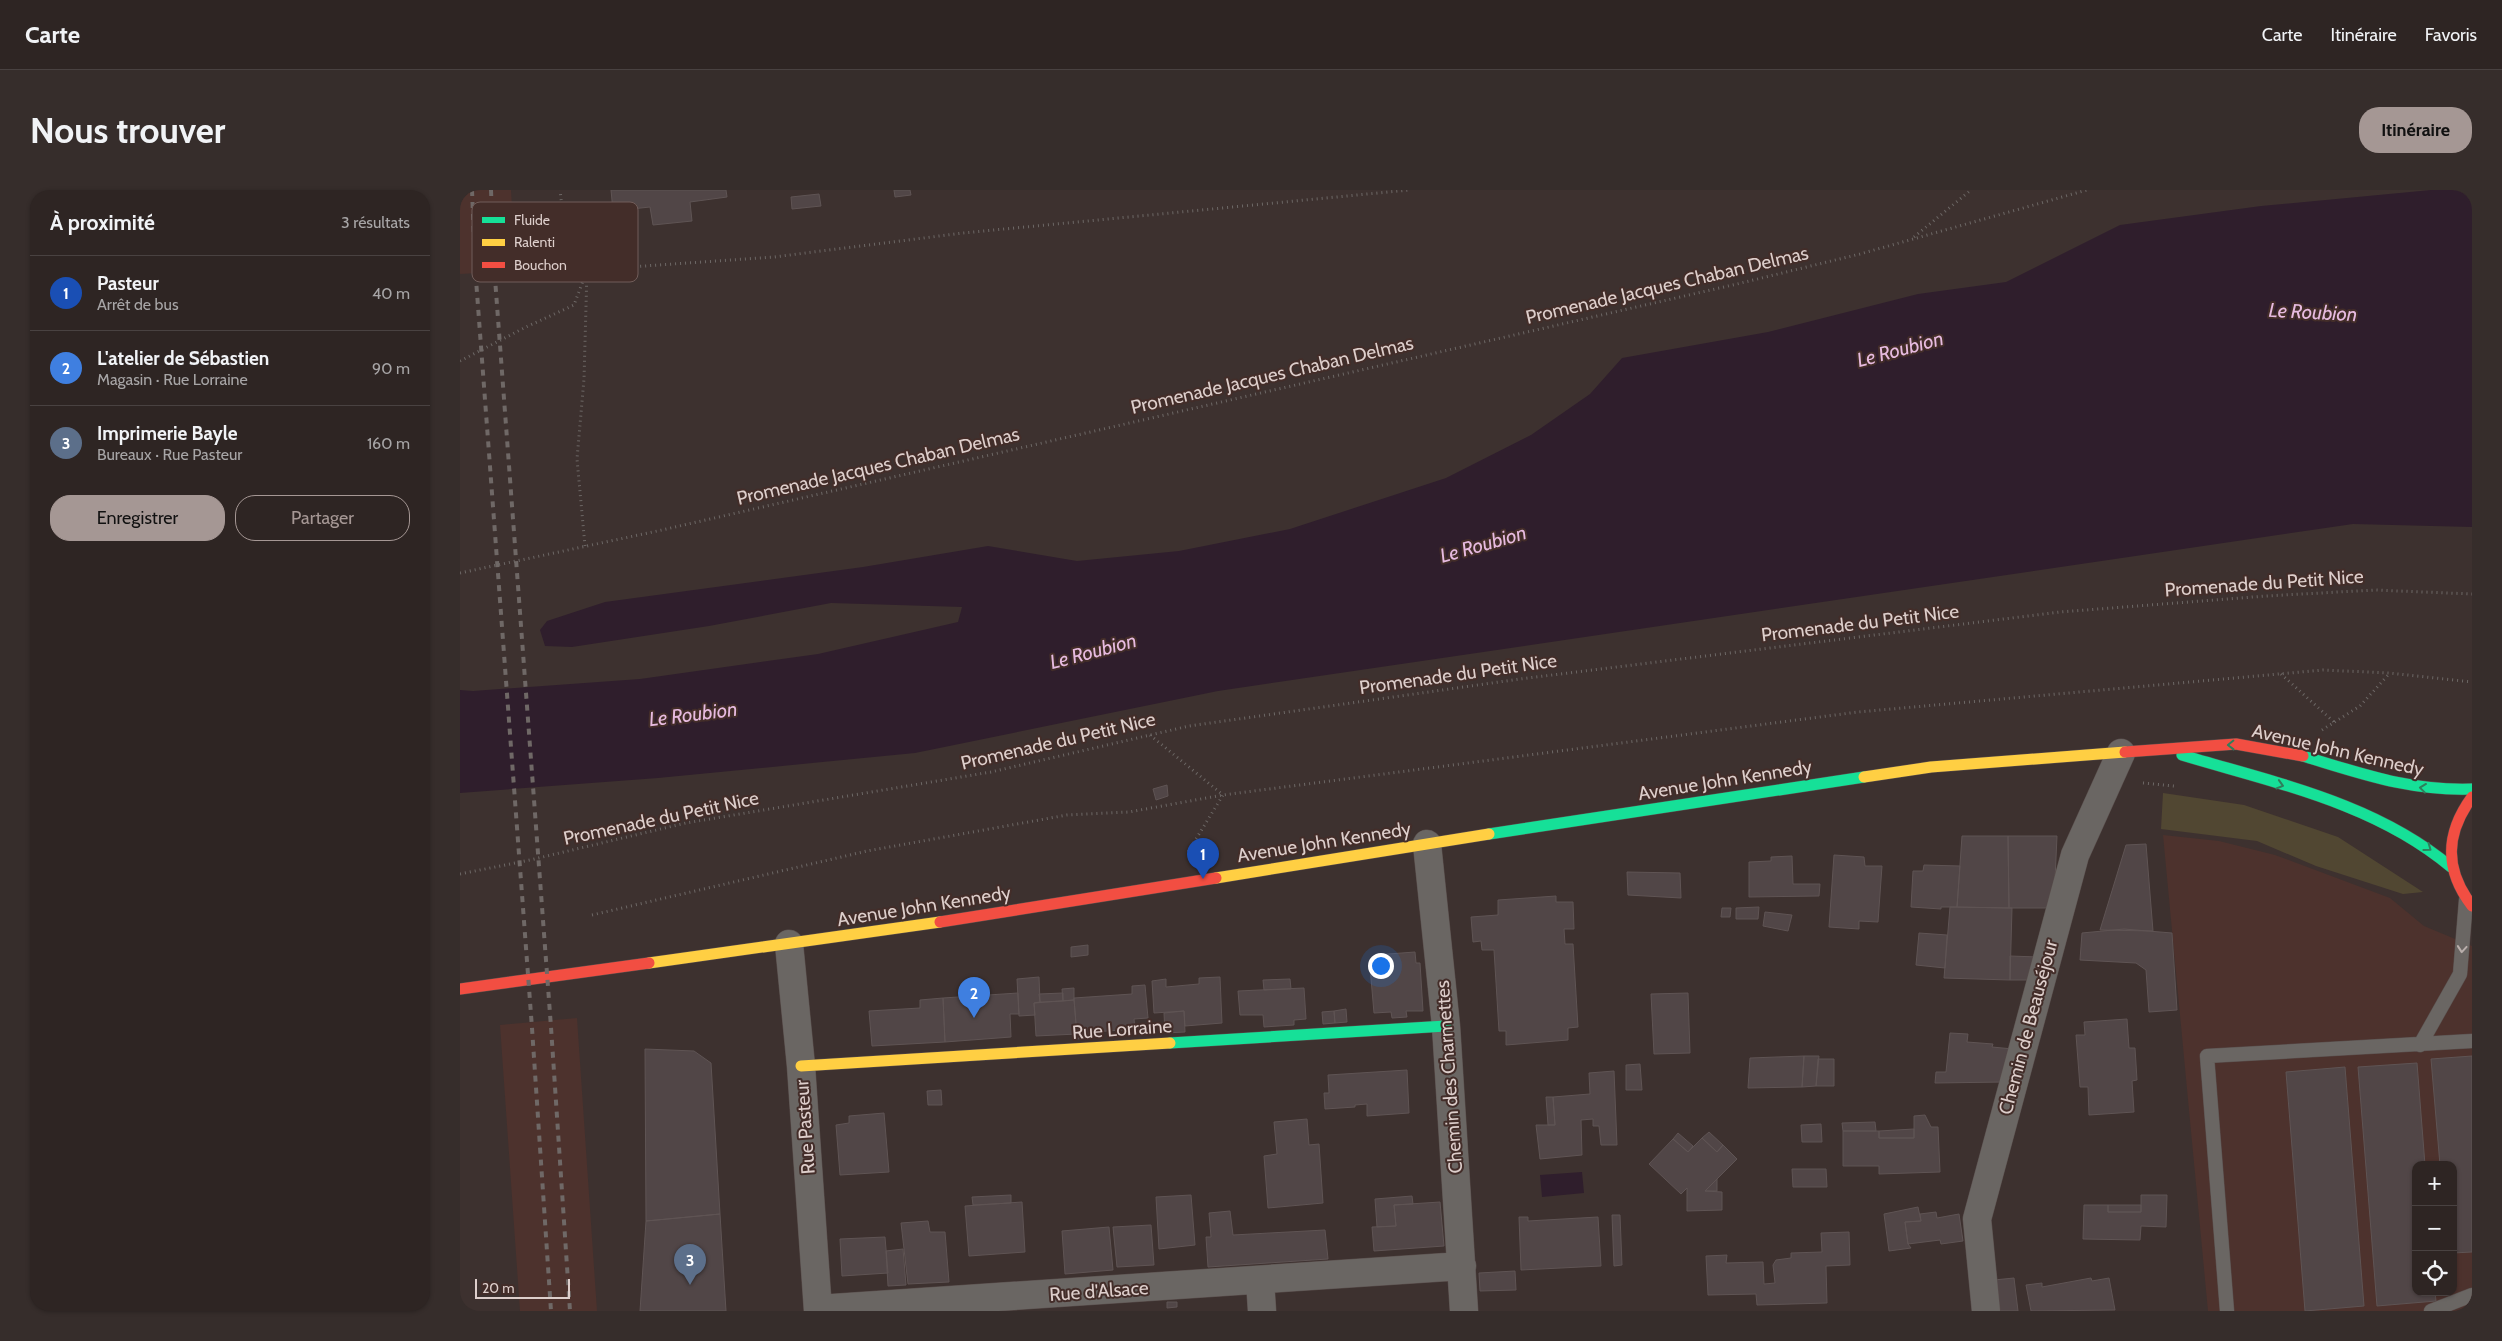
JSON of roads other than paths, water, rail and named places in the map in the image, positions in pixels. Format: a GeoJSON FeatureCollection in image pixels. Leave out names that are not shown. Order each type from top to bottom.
{"type":"FeatureCollection","features":[{"type":"Feature","properties":{"kind":"main road","name":"Avenue John Kennedy"},"geometry":{"type":"LineString","coordinates":[[460,989],[789,944],[1931,767],[2236,744],[2295,754],[2396,784],[2443,790],[2472,789]]}},
{"type":"Feature","properties":{"kind":"main road","name":"Avenue John Kennedy"},"geometry":{"type":"LineString","coordinates":[[2166,750],[2344,804],[2426,846],[2451,867]]}},
{"type":"Feature","properties":{"kind":"main road"},"geometry":{"type":"LineString","coordinates":[[2469,903],[2451,867],[2454,829],[2464,807],[2472,798]]}},
{"type":"Feature","properties":{"kind":"main road","name":"Rue Lorraine"},"geometry":{"type":"LineString","coordinates":[[801,1066],[1446,1026]]}},
{"type":"Feature","properties":{"kind":"street","name":"Chemin de Beauséjour"},"geometry":{"type":"LineString","coordinates":[[1986,1311],[1977,1219],[2075,855],[2121,752]]}},
{"type":"Feature","properties":{"kind":"street","name":"Chemin des Charmettes"},"geometry":{"type":"LineString","coordinates":[[1427,844],[1446,1026],[1464,1311]]}},
{"type":"Feature","properties":{"kind":"street","name":"Rue Pasteur"},"geometry":{"type":"LineString","coordinates":[[789,944],[801,1066],[818,1310]]}},
{"type":"Feature","properties":{"kind":"street","name":"Rue d'Alsace"},"geometry":{"type":"LineString","coordinates":[[818,1310],[1462,1266]]}},
{"type":"Feature","properties":{"kind":"street"},"geometry":{"type":"LineString","coordinates":[[1260,1280],[1262,1311]]}},
{"type":"Feature","properties":{"kind":"lane"},"geometry":{"type":"LineString","coordinates":[[2420,1045],[2460,974],[2469,903]]}},
{"type":"Feature","properties":{"kind":"lane"},"geometry":{"type":"LineString","coordinates":[[2227,1311],[2207,1056],[2472,1041]]}},
{"type":"Feature","properties":{"kind":"lane"},"geometry":{"type":"LineString","coordinates":[[2431,1311],[2472,1295]]}},
{"type":"Feature","properties":{"kind":"water","name":"Le Roubion"},"geometry":{"type":"Polygon","coordinates":[[[2431,190],[2472,190],[2472,527],[2353,524],[1218,691],[915,753],[658,778],[460,793],[460,690],[473,691],[640,679],[818,654],[958,622],[962,607],[831,603],[709,626],[572,647],[545,646],[540,630],[547,621],[605,602],[863,567],[988,546],[1077,561],[1179,551],[1290,529],[1446,478],[1531,435],[1590,394],[1622,358],[1768,332],[1918,294],[2006,282],[2120,225],[2261,206],[2431,190]]]}},
{"type":"Feature","properties":{"kind":"water"},"geometry":{"type":"Polygon","coordinates":[[[1582,1172],[1584,1193],[1542,1197],[1540,1175],[1582,1172]]]}},
{"type":"Feature","properties":{"kind":"railway"},"geometry":{"type":"LineString","coordinates":[[472,190],[472,202]]}},
{"type":"Feature","properties":{"kind":"railway"},"geometry":{"type":"LineString","coordinates":[[491,190],[491,202]]}},
{"type":"Feature","properties":{"kind":"railway"},"geometry":{"type":"LineString","coordinates":[[476,282],[532,1028],[551,1311]]}},
{"type":"Feature","properties":{"kind":"railway"},"geometry":{"type":"LineString","coordinates":[[495,282],[551,1027],[570,1311]]}},
{"type":"Feature","properties":{"kind":"place","name":"Pasteur"},"geometry":{"type":"Point","coordinates":[1203,879]}},
{"type":"Feature","properties":{"kind":"place","name":"L'atelier de Sébastien"},"geometry":{"type":"Point","coordinates":[974,1018]}},
{"type":"Feature","properties":{"kind":"place","name":"Imprimerie Bayle"},"geometry":{"type":"Point","coordinates":[690,1285]}}]}
